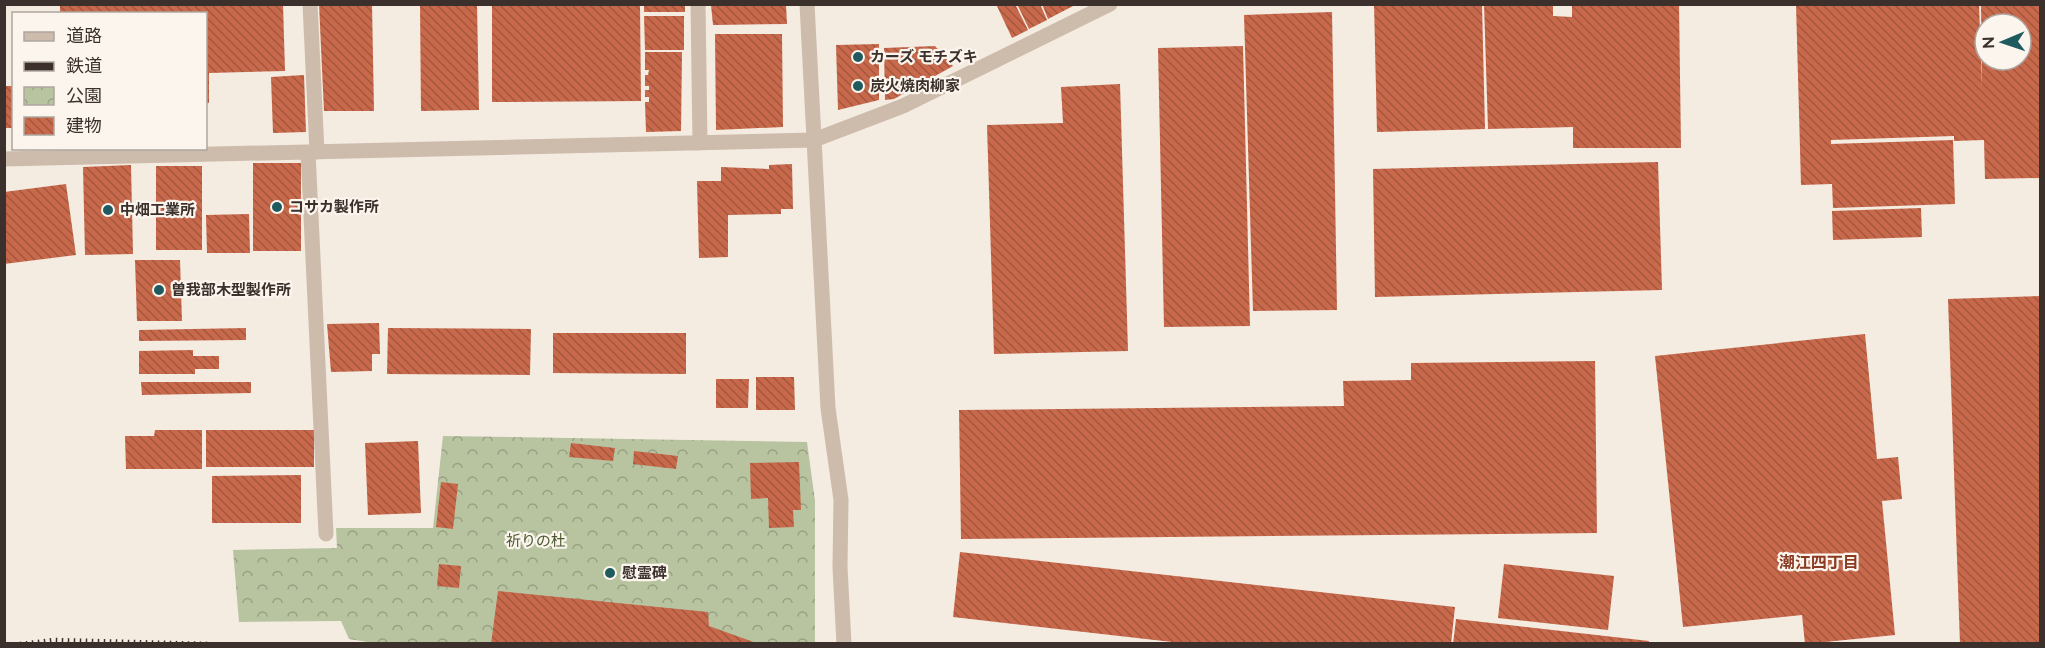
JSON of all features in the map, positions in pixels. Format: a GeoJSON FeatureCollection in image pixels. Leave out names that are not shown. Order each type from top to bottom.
{"type":"FeatureCollection","features":[{"type":"Feature","properties":{"kind":"street"},"geometry":{"type":"LineString","coordinates":[[310,4],[326,534]]}},
{"type":"Feature","properties":{"kind":"street"},"geometry":{"type":"LineString","coordinates":[[699,4],[700,143]]}},
{"type":"Feature","properties":{"kind":"street"},"geometry":{"type":"LineString","coordinates":[[807,4],[828,408],[841,500],[840,589],[844,644]]}},
{"type":"Feature","properties":{"kind":"street"},"geometry":{"type":"LineString","coordinates":[[4,159],[814,140],[903,106],[1110,4]]}},
{"type":"Feature","properties":{"kind":"green space","name":"祈りの杜"},"geometry":{"type":"Polygon","coordinates":[[[443,436],[807,442],[815,501],[815,643],[374,643],[349,639],[341,621],[239,622],[233,550],[337,548],[336,528],[433,528],[443,436]]]}},
{"type":"Feature","properties":{"kind":"building"},"geometry":{"type":"Polygon","coordinates":[[[60,4],[283,4],[285,71],[209,73],[209,103],[207,103],[207,12],[60,12],[60,4]]]}},
{"type":"Feature","properties":{"kind":"building"},"geometry":{"type":"Polygon","coordinates":[[[319,4],[372,4],[374,111],[324,111],[319,4]]]}},
{"type":"Feature","properties":{"kind":"building"},"geometry":{"type":"Polygon","coordinates":[[[420,4],[477,4],[479,110],[421,111],[420,4]]]}},
{"type":"Feature","properties":{"kind":"building"},"geometry":{"type":"Polygon","coordinates":[[[492,4],[640,4],[641,101],[492,102],[492,4]]]}},
{"type":"Feature","properties":{"kind":"building"},"geometry":{"type":"Polygon","coordinates":[[[786,4],[787,24],[713,25],[711,5],[786,4]]]}},
{"type":"Feature","properties":{"kind":"building"},"geometry":{"type":"Polygon","coordinates":[[[996,4],[1015,4],[1028,30],[1012,38],[996,4]]]}},
{"type":"Feature","properties":{"kind":"building"},"geometry":{"type":"Polygon","coordinates":[[[1017,4],[1040,4],[1047,20],[1029,29],[1017,4]]]}},
{"type":"Feature","properties":{"kind":"building"},"geometry":{"type":"Polygon","coordinates":[[[1042,4],[1077,4],[1048,19],[1042,4]]]}},
{"type":"Feature","properties":{"kind":"building"},"geometry":{"type":"Polygon","coordinates":[[[1374,4],[1482,4],[1485,129],[1377,132],[1374,4]]]}},
{"type":"Feature","properties":{"kind":"building"},"geometry":{"type":"Polygon","coordinates":[[[1484,4],[1553,4],[1553,16],[1572,17],[1572,4],[1679,4],[1681,148],[1573,148],[1573,127],[1488,129],[1484,4]]]}},
{"type":"Feature","properties":{"kind":"building"},"geometry":{"type":"Polygon","coordinates":[[[1796,4],[1979,4],[1979,12],[1973,12],[1973,72],[1981,72],[1982,87],[1982,72],[2033,72],[2033,12],[1981,12],[1981,4],[2040,4],[2040,178],[1985,179],[1984,140],[1954,141],[1954,136],[1831,140],[1831,144],[1953,140],[1955,204],[1833,208],[1832,184],[1801,185],[1796,4]]]}},
{"type":"Feature","properties":{"kind":"building"},"geometry":{"type":"Polygon","coordinates":[[[644,5],[685,5],[685,12],[644,12],[644,5]]]}},
{"type":"Feature","properties":{"kind":"building"},"geometry":{"type":"Polygon","coordinates":[[[1332,12],[1337,310],[1253,311],[1244,15],[1332,12]]]}},
{"type":"Feature","properties":{"kind":"building"},"geometry":{"type":"Polygon","coordinates":[[[644,16],[684,16],[684,50],[645,50],[644,16]]]}},
{"type":"Feature","properties":{"kind":"building"},"geometry":{"type":"Polygon","coordinates":[[[715,34],[782,34],[783,127],[716,130],[715,34]]]}},
{"type":"Feature","properties":{"kind":"building"},"geometry":{"type":"Polygon","coordinates":[[[879,44],[879,100],[838,110],[836,45],[879,44]]]}},
{"type":"Feature","properties":{"kind":"building"},"geometry":{"type":"Polygon","coordinates":[[[935,46],[953,66],[894,99],[885,100],[884,48],[935,46]]]}},
{"type":"Feature","properties":{"kind":"building"},"geometry":{"type":"Polygon","coordinates":[[[1243,46],[1250,326],[1164,327],[1158,48],[1243,46]]]}},
{"type":"Feature","properties":{"kind":"building"},"geometry":{"type":"Polygon","coordinates":[[[645,52],[682,52],[681,131],[646,132],[645,102],[649,102],[649,97],[645,97],[645,90],[649,90],[649,86],[645,86],[645,75],[648,75],[649,70],[645,70],[645,52]]]}},
{"type":"Feature","properties":{"kind":"building"},"geometry":{"type":"Polygon","coordinates":[[[304,75],[306,132],[273,133],[271,77],[304,75]]]}},
{"type":"Feature","properties":{"kind":"building"},"geometry":{"type":"Polygon","coordinates":[[[1120,84],[1128,351],[994,354],[987,125],[1063,123],[1061,87],[1120,84]]]}},
{"type":"Feature","properties":{"kind":"building"},"geometry":{"type":"Polygon","coordinates":[[[4,86],[12,86],[12,128],[4,128],[4,86]]]}},
{"type":"Feature","properties":{"kind":"building"},"geometry":{"type":"Polygon","coordinates":[[[1658,162],[1662,290],[1375,297],[1373,169],[1658,162]]]}},
{"type":"Feature","properties":{"kind":"building","name":"コサカ製作所"},"geometry":{"type":"Polygon","coordinates":[[[253,163],[301,163],[301,251],[253,251],[253,163]]]}},
{"type":"Feature","properties":{"kind":"building"},"geometry":{"type":"Polygon","coordinates":[[[792,164],[793,209],[781,209],[781,214],[728,215],[728,257],[699,258],[697,181],[721,181],[721,167],[769,169],[769,165],[792,164]]]}},
{"type":"Feature","properties":{"kind":"building","name":"中畑工業所"},"geometry":{"type":"Polygon","coordinates":[[[131,165],[133,254],[85,255],[83,167],[131,165]]]}},
{"type":"Feature","properties":{"kind":"building"},"geometry":{"type":"Polygon","coordinates":[[[156,166],[202,166],[202,250],[156,250],[156,166]]]}},
{"type":"Feature","properties":{"kind":"building"},"geometry":{"type":"Polygon","coordinates":[[[66,184],[76,255],[4,264],[4,192],[66,184]]]}},
{"type":"Feature","properties":{"kind":"building"},"geometry":{"type":"Polygon","coordinates":[[[1921,208],[1922,237],[1833,240],[1832,211],[1921,208]]]}},
{"type":"Feature","properties":{"kind":"building"},"geometry":{"type":"Polygon","coordinates":[[[249,214],[250,253],[207,253],[206,215],[249,214]]]}},
{"type":"Feature","properties":{"kind":"building","name":"曽我部木型製作所"},"geometry":{"type":"Polygon","coordinates":[[[135,260],[180,260],[182,321],[137,321],[135,260]]]}},
{"type":"Feature","properties":{"kind":"building"},"geometry":{"type":"Polygon","coordinates":[[[2040,296],[2040,644],[1960,644],[1948,299],[2040,296]]]}},
{"type":"Feature","properties":{"kind":"building"},"geometry":{"type":"Polygon","coordinates":[[[379,323],[380,354],[372,354],[372,371],[331,372],[327,324],[379,323]]]}},
{"type":"Feature","properties":{"kind":"building"},"geometry":{"type":"Polygon","coordinates":[[[246,328],[246,340],[139,341],[139,330],[246,328]]]}},
{"type":"Feature","properties":{"kind":"building"},"geometry":{"type":"Polygon","coordinates":[[[388,328],[531,329],[530,375],[387,374],[388,328]]]}},
{"type":"Feature","properties":{"kind":"building"},"geometry":{"type":"Polygon","coordinates":[[[553,333],[686,333],[686,374],[553,373],[553,333]]]}},
{"type":"Feature","properties":{"kind":"building"},"geometry":{"type":"Polygon","coordinates":[[[1865,334],[1877,459],[1898,457],[1902,499],[1882,501],[1895,635],[1805,644],[1802,615],[1683,627],[1655,356],[1865,334]]]}},
{"type":"Feature","properties":{"kind":"building"},"geometry":{"type":"Polygon","coordinates":[[[193,350],[193,356],[219,356],[219,369],[195,369],[195,374],[139,374],[139,351],[193,350]]]}},
{"type":"Feature","properties":{"kind":"building"},"geometry":{"type":"Polygon","coordinates":[[[1595,361],[1597,533],[961,539],[959,410],[1344,406],[1343,381],[1411,380],[1411,363],[1595,361]]]}},
{"type":"Feature","properties":{"kind":"building"},"geometry":{"type":"Polygon","coordinates":[[[756,377],[794,377],[795,410],[756,410],[756,377]]]}},
{"type":"Feature","properties":{"kind":"building"},"geometry":{"type":"Polygon","coordinates":[[[716,379],[749,379],[748,408],[716,408],[716,379]]]}},
{"type":"Feature","properties":{"kind":"building"},"geometry":{"type":"Polygon","coordinates":[[[141,382],[251,382],[251,393],[142,395],[141,382]]]}},
{"type":"Feature","properties":{"kind":"building"},"geometry":{"type":"Polygon","coordinates":[[[155,430],[202,430],[202,469],[126,469],[125,436],[154,436],[155,430]]]}},
{"type":"Feature","properties":{"kind":"building"},"geometry":{"type":"Polygon","coordinates":[[[206,430],[314,430],[314,467],[206,467],[206,430]]]}},
{"type":"Feature","properties":{"kind":"building"},"geometry":{"type":"Polygon","coordinates":[[[418,441],[421,513],[368,515],[365,443],[418,441]]]}},
{"type":"Feature","properties":{"kind":"building"},"geometry":{"type":"Polygon","coordinates":[[[571,443],[615,448],[613,461],[569,457],[571,443]]]}},
{"type":"Feature","properties":{"kind":"building"},"geometry":{"type":"Polygon","coordinates":[[[634,451],[678,456],[676,469],[633,464],[634,451]]]}},
{"type":"Feature","properties":{"kind":"building"},"geometry":{"type":"Polygon","coordinates":[[[799,462],[801,510],[793,510],[794,527],[769,528],[768,498],[751,499],[750,463],[799,462]]]}},
{"type":"Feature","properties":{"kind":"building"},"geometry":{"type":"Polygon","coordinates":[[[301,475],[301,523],[212,523],[212,476],[301,475]]]}},
{"type":"Feature","properties":{"kind":"building"},"geometry":{"type":"Polygon","coordinates":[[[441,482],[458,484],[453,529],[436,527],[441,482]]]}},
{"type":"Feature","properties":{"kind":"building"},"geometry":{"type":"Polygon","coordinates":[[[960,552],[1455,607],[1451,644],[1190,644],[953,617],[960,552]]]}},
{"type":"Feature","properties":{"kind":"building"},"geometry":{"type":"Polygon","coordinates":[[[439,564],[461,566],[459,588],[437,586],[439,564]]]}},
{"type":"Feature","properties":{"kind":"building"},"geometry":{"type":"Polygon","coordinates":[[[1504,564],[1614,576],[1608,630],[1498,618],[1504,564]]]}},
{"type":"Feature","properties":{"kind":"building"},"geometry":{"type":"Polygon","coordinates":[[[498,591],[708,612],[709,626],[759,644],[491,644],[498,591]]]}},
{"type":"Feature","properties":{"kind":"building"},"geometry":{"type":"Polygon","coordinates":[[[1456,619],[1649,641],[1648,644],[1453,644],[1456,619]]]}},
{"type":"Feature","properties":{"kind":"railway"},"geometry":{"type":"LineString","coordinates":[[20,644],[54,640],[211,644]]}},
{"type":"Feature","properties":{"kind":"place","name":"カーズ モチズキ"},"geometry":{"type":"Point","coordinates":[858,57]}},
{"type":"Feature","properties":{"kind":"place","name":"炭火焼肉柳家"},"geometry":{"type":"Point","coordinates":[858,86]}},
{"type":"Feature","properties":{"kind":"place","name":"コサカ製作所"},"geometry":{"type":"Point","coordinates":[277,207]}},
{"type":"Feature","properties":{"kind":"place","name":"中畑工業所"},"geometry":{"type":"Point","coordinates":[108,210]}},
{"type":"Feature","properties":{"kind":"place","name":"曽我部木型製作所"},"geometry":{"type":"Point","coordinates":[159,290]}},
{"type":"Feature","properties":{"kind":"place","name":"慰霊碑"},"geometry":{"type":"Point","coordinates":[610,573]}},
{"type":"Feature","properties":{"kind":"district","name":"潮江四丁目"},"geometry":{"type":"Point","coordinates":[1819,562]}}]}
